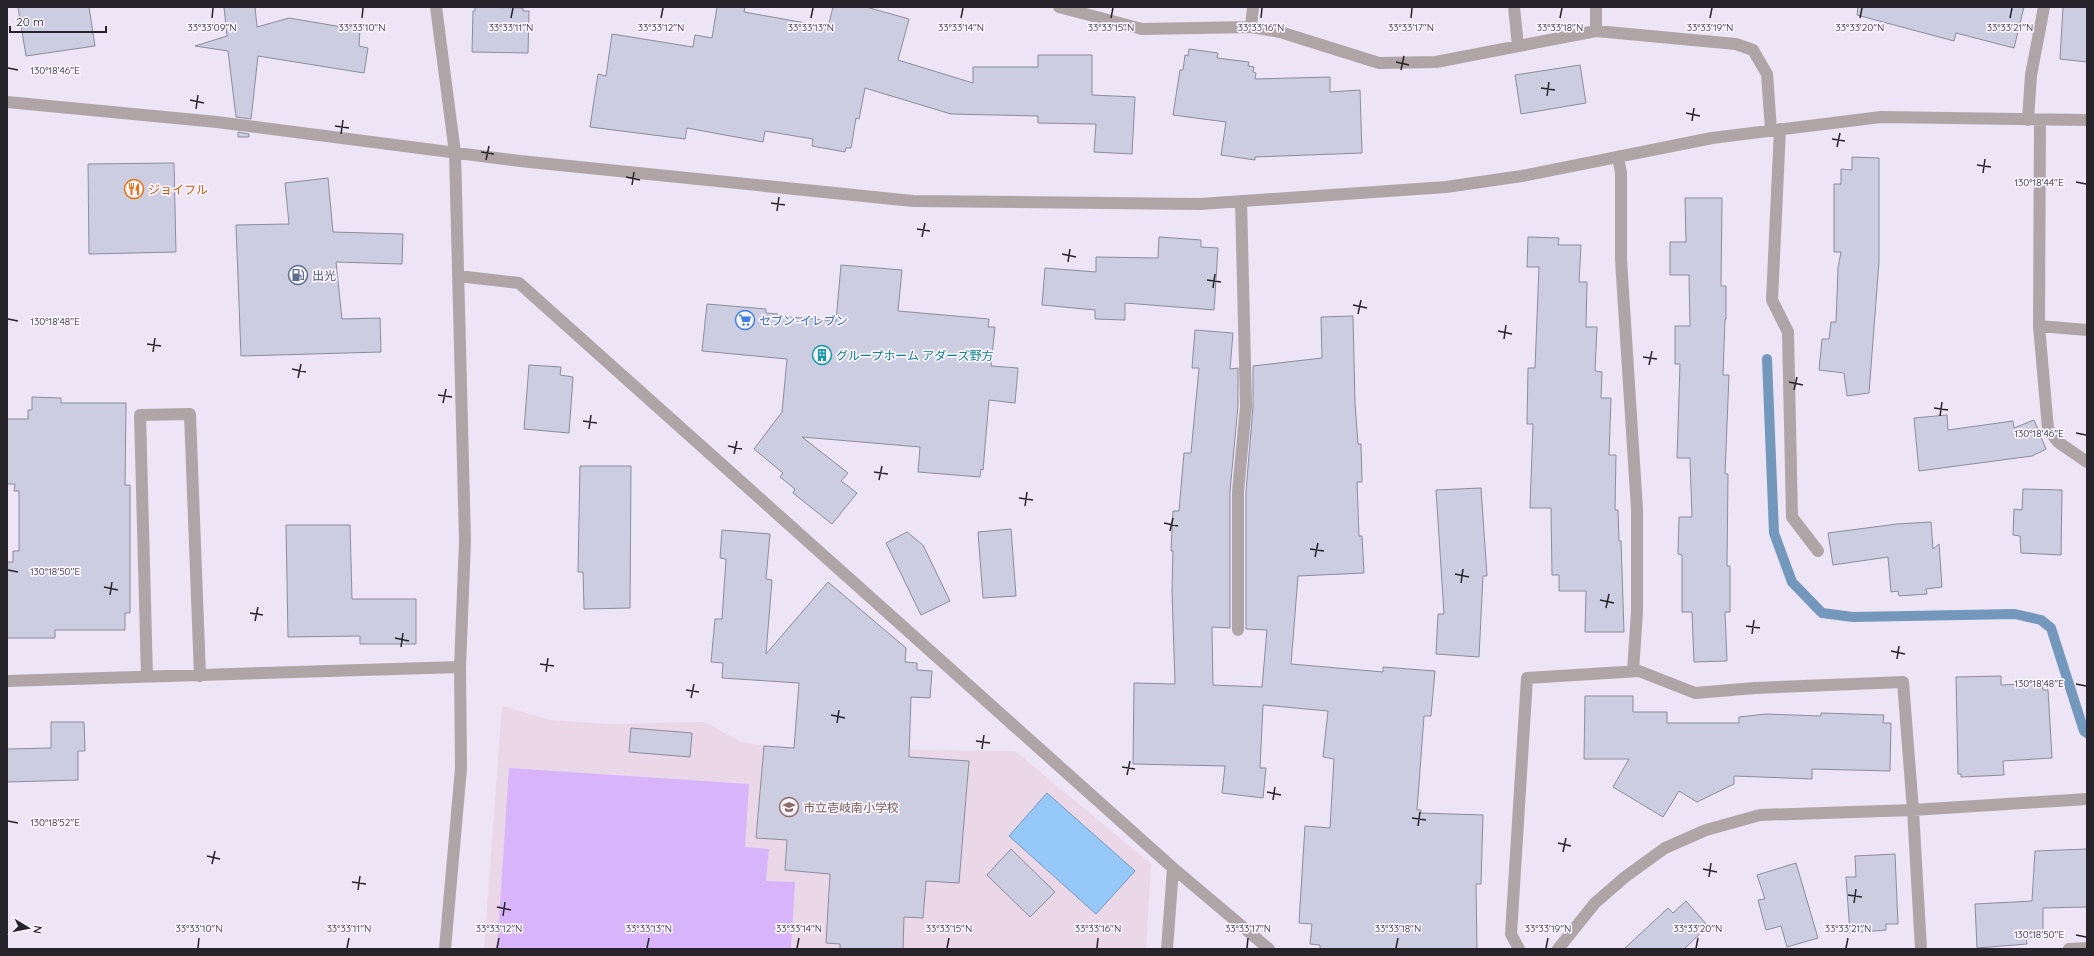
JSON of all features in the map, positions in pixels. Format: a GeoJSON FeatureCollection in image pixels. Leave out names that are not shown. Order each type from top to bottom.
{"type":"FeatureCollection","features":[{"type":"Feature","properties":{"kind":"street"},"geometry":{"type":"LineString","coordinates":[[436,7],[455,153],[465,542],[460,667],[461,768],[446,949]]}},
{"type":"Feature","properties":{"kind":"street"},"geometry":{"type":"LineString","coordinates":[[1251,27],[1253,7]]}},
{"type":"Feature","properties":{"kind":"street"},"geometry":{"type":"LineString","coordinates":[[1514,7],[1518,46]]}},
{"type":"Feature","properties":{"kind":"street"},"geometry":{"type":"LineString","coordinates":[[1596,7],[1596,31]]}},
{"type":"Feature","properties":{"kind":"street"},"geometry":{"type":"LineString","coordinates":[[2044,7],[2030,75],[2034,120],[2039,326],[2048,429],[2058,442],[2087,462]]}},
{"type":"Feature","properties":{"kind":"street"},"geometry":{"type":"LineString","coordinates":[[1064,8],[1142,29],[1251,27],[1280,32],[1379,63],[1436,62],[1596,31],[1736,44],[1753,50],[1767,74],[1776,130],[1772,300],[1788,332],[1792,517],[1818,551]]}},
{"type":"Feature","properties":{"kind":"street"},"geometry":{"type":"LineString","coordinates":[[7,102],[217,122],[455,153],[913,201],[1200,204],[1446,187],[1522,176],[1712,138],[1881,117],[2087,120]]}},
{"type":"Feature","properties":{"kind":"street"},"geometry":{"type":"LineString","coordinates":[[1618,157],[1620,172],[1621,267],[1637,509],[1637,612],[1633,671]]}},
{"type":"Feature","properties":{"kind":"street"},"geometry":{"type":"LineString","coordinates":[[1238,630],[1238,491],[1246,406],[1241,200]]}},
{"type":"Feature","properties":{"kind":"street"},"geometry":{"type":"LineString","coordinates":[[458,276],[519,283],[1173,868],[1269,949]]}},
{"type":"Feature","properties":{"kind":"street"},"geometry":{"type":"LineString","coordinates":[[2039,326],[2087,330]]}},
{"type":"Feature","properties":{"kind":"street"},"geometry":{"type":"LineString","coordinates":[[147,677],[140,415],[190,414],[200,676]]}},
{"type":"Feature","properties":{"kind":"street"},"geometry":{"type":"LineString","coordinates":[[7,682],[460,667]]}},
{"type":"Feature","properties":{"kind":"street"},"geometry":{"type":"LineString","coordinates":[[1520,949],[1511,934],[1527,678],[1633,671],[1639,671],[1695,693],[1755,688],[1903,682],[1913,810],[1920,949]]}},
{"type":"Feature","properties":{"kind":"street"},"geometry":{"type":"LineString","coordinates":[[1558,949],[1595,903],[1625,877],[1666,848],[1706,830],[1760,815],[1913,810],[2087,799]]}},
{"type":"Feature","properties":{"kind":"street"},"geometry":{"type":"LineString","coordinates":[[1167,949],[1173,868]]}},
{"type":"Feature","properties":{"kind":"street"},"geometry":{"type":"LineString","coordinates":[[2069,949],[2087,948]]}},
{"type":"Feature","properties":{"kind":"shaded area","name":"市立壱岐南小学校"},"geometry":{"type":"Polygon","coordinates":[[[502,706],[550,720],[610,724],[704,722],[741,742],[781,748],[1015,751],[1151,864],[1146,949],[484,949],[502,706]]]}},
{"type":"Feature","properties":{"kind":"shaded area"},"geometry":{"type":"Polygon","coordinates":[[[509,768],[749,784],[745,847],[769,849],[766,881],[795,882],[791,949],[497,949],[509,768]]]}},
{"type":"Feature","properties":{"kind":"water"},"geometry":{"type":"Polygon","coordinates":[[[1047,793],[1135,871],[1096,914],[1009,836],[1047,793]]]}},
{"type":"Feature","properties":{"kind":"building"},"geometry":{"type":"Polygon","coordinates":[[[18,7],[89,7],[95,46],[26,56],[18,7]]]}},
{"type":"Feature","properties":{"kind":"building"},"geometry":{"type":"Polygon","coordinates":[[[224,7],[255,7],[257,27],[289,18],[360,30],[359,46],[368,48],[364,73],[258,56],[251,119],[236,117],[228,51],[195,46],[227,36],[224,7]]]}},
{"type":"Feature","properties":{"kind":"building"},"geometry":{"type":"Polygon","coordinates":[[[475,7],[523,8],[523,11],[529,11],[528,53],[472,52],[473,11],[475,11],[475,7]]]}},
{"type":"Feature","properties":{"kind":"building"},"geometry":{"type":"Polygon","coordinates":[[[717,7],[745,7],[744,12],[828,27],[833,7],[866,7],[909,19],[898,60],[973,83],[973,67],[1038,67],[1038,55],[1092,55],[1092,95],[1135,97],[1132,154],[1094,152],[1096,124],[1038,123],[1038,116],[951,114],[865,88],[859,119],[856,118],[851,148],[846,148],[845,152],[812,146],[813,139],[765,131],[763,142],[687,128],[685,139],[590,127],[598,74],[606,76],[612,34],[693,47],[695,35],[712,38],[717,7]]]}},
{"type":"Feature","properties":{"kind":"building"},"geometry":{"type":"Polygon","coordinates":[[[1858,7],[2024,7],[2014,48],[1956,33],[1954,41],[1857,15],[1858,7]]]}},
{"type":"Feature","properties":{"kind":"building"},"geometry":{"type":"Polygon","coordinates":[[[2063,7],[2087,7],[2087,62],[2060,59],[2063,7]]]}},
{"type":"Feature","properties":{"kind":"building"},"geometry":{"type":"Polygon","coordinates":[[[1189,49],[1218,53],[1217,58],[1249,62],[1248,66],[1254,67],[1253,72],[1256,73],[1255,79],[1330,77],[1330,92],[1360,90],[1362,153],[1255,157],[1255,160],[1221,155],[1226,122],[1173,115],[1180,70],[1183,70],[1185,55],[1188,56],[1189,49]]]}},
{"type":"Feature","properties":{"kind":"building"},"geometry":{"type":"Polygon","coordinates":[[[1580,65],[1586,103],[1521,114],[1515,75],[1580,65]]]}},
{"type":"Feature","properties":{"kind":"building"},"geometry":{"type":"Polygon","coordinates":[[[238,132],[249,134],[249,137],[238,137],[238,132]]]}},
{"type":"Feature","properties":{"kind":"building"},"geometry":{"type":"Polygon","coordinates":[[[1852,157],[1879,158],[1879,262],[1869,393],[1847,396],[1844,373],[1819,370],[1822,339],[1829,339],[1831,322],[1836,322],[1838,268],[1841,252],[1834,252],[1834,184],[1841,184],[1841,169],[1852,170],[1852,157]]]}},
{"type":"Feature","properties":{"kind":"building"},"geometry":{"type":"Polygon","coordinates":[[[174,163],[176,252],[89,254],[88,164],[174,163]]]}},
{"type":"Feature","properties":{"kind":"building"},"geometry":{"type":"Polygon","coordinates":[[[328,178],[333,232],[403,234],[402,264],[336,262],[342,319],[380,318],[381,352],[241,356],[236,225],[289,224],[285,183],[328,178]]]}},
{"type":"Feature","properties":{"kind":"building"},"geometry":{"type":"Polygon","coordinates":[[[1685,198],[1722,198],[1721,286],[1726,286],[1723,375],[1729,375],[1725,474],[1728,474],[1727,566],[1730,566],[1730,612],[1725,612],[1727,661],[1694,662],[1692,612],[1682,612],[1682,555],[1678,554],[1679,517],[1692,517],[1690,458],[1677,458],[1680,364],[1675,364],[1675,326],[1690,326],[1689,275],[1670,275],[1670,242],[1686,242],[1685,198]]]}},
{"type":"Feature","properties":{"kind":"building"},"geometry":{"type":"Polygon","coordinates":[[[1159,237],[1201,240],[1201,247],[1218,248],[1214,310],[1125,303],[1125,320],[1095,319],[1095,310],[1042,305],[1045,268],[1096,272],[1096,257],[1158,258],[1159,237]]]}},
{"type":"Feature","properties":{"kind":"building"},"geometry":{"type":"Polygon","coordinates":[[[1528,237],[1559,238],[1558,245],[1581,245],[1579,282],[1587,282],[1586,327],[1597,327],[1595,371],[1602,372],[1601,398],[1611,398],[1609,455],[1616,455],[1615,510],[1618,510],[1619,541],[1621,541],[1624,632],[1585,632],[1586,591],[1559,591],[1559,575],[1552,575],[1551,508],[1530,508],[1533,424],[1527,424],[1528,368],[1535,368],[1539,267],[1527,267],[1528,237]]]}},
{"type":"Feature","properties":{"kind":"building"},"geometry":{"type":"Polygon","coordinates":[[[841,265],[902,270],[898,311],[989,319],[988,327],[995,327],[991,366],[1018,368],[1015,403],[989,400],[983,470],[981,469],[980,477],[918,472],[920,447],[802,437],[848,473],[841,481],[857,493],[832,524],[793,493],[795,489],[780,477],[783,473],[754,449],[782,412],[787,359],[702,351],[707,304],[766,309],[766,313],[778,314],[778,316],[836,321],[841,265]]]}},
{"type":"Feature","properties":{"kind":"building"},"geometry":{"type":"Polygon","coordinates":[[[1353,316],[1355,403],[1358,444],[1361,444],[1362,482],[1357,482],[1359,536],[1362,536],[1364,573],[1298,576],[1291,664],[1383,672],[1383,667],[1435,671],[1431,716],[1424,716],[1417,810],[1421,810],[1421,813],[1483,815],[1481,884],[1476,884],[1477,949],[1320,949],[1320,945],[1310,944],[1312,924],[1299,923],[1305,826],[1330,828],[1334,759],[1323,757],[1328,711],[1263,705],[1260,768],[1266,768],[1263,798],[1222,793],[1225,766],[1133,764],[1134,683],[1175,684],[1172,590],[1173,551],[1171,551],[1173,511],[1179,511],[1184,453],[1191,453],[1199,368],[1192,368],[1195,330],[1233,333],[1230,369],[1238,368],[1238,406],[1230,491],[1230,628],[1212,627],[1213,685],[1262,687],[1267,630],[1246,629],[1246,491],[1253,407],[1253,366],[1322,358],[1321,317],[1353,316]]]}},
{"type":"Feature","properties":{"kind":"building"},"geometry":{"type":"Polygon","coordinates":[[[529,365],[561,367],[560,375],[573,377],[569,433],[524,429],[529,365]]]}},
{"type":"Feature","properties":{"kind":"building"},"geometry":{"type":"Polygon","coordinates":[[[32,397],[61,398],[61,403],[126,403],[125,485],[130,485],[130,613],[125,613],[125,630],[55,630],[55,638],[7,638],[7,562],[13,562],[13,551],[19,551],[19,491],[14,491],[15,484],[7,484],[7,419],[28,419],[28,410],[32,410],[32,397]]]}},
{"type":"Feature","properties":{"kind":"building"},"geometry":{"type":"Polygon","coordinates":[[[1947,415],[1948,430],[2013,421],[2014,428],[2034,420],[2046,449],[2032,456],[1919,471],[1914,418],[1947,415]]]}},
{"type":"Feature","properties":{"kind":"building"},"geometry":{"type":"Polygon","coordinates":[[[580,466],[631,466],[630,608],[584,609],[583,572],[578,572],[580,466]]]}},
{"type":"Feature","properties":{"kind":"building"},"geometry":{"type":"Polygon","coordinates":[[[1481,488],[1487,576],[1483,576],[1479,657],[1436,654],[1438,614],[1444,614],[1436,490],[1481,488]]]}},
{"type":"Feature","properties":{"kind":"building"},"geometry":{"type":"Polygon","coordinates":[[[2023,489],[2062,490],[2061,555],[2021,553],[2020,536],[2013,535],[2014,509],[2022,510],[2023,489]]]}},
{"type":"Feature","properties":{"kind":"building"},"geometry":{"type":"Polygon","coordinates":[[[1931,522],[1933,549],[1939,544],[1942,587],[1926,589],[1927,594],[1899,596],[1898,591],[1891,592],[1888,557],[1833,565],[1828,533],[1897,524],[1931,522]]]}},
{"type":"Feature","properties":{"kind":"building"},"geometry":{"type":"Polygon","coordinates":[[[286,525],[350,525],[352,599],[416,599],[416,644],[360,644],[360,636],[288,637],[286,525]]]}},
{"type":"Feature","properties":{"kind":"building"},"geometry":{"type":"Polygon","coordinates":[[[1011,529],[1016,596],[983,598],[978,532],[1011,529]]]}},
{"type":"Feature","properties":{"kind":"building"},"geometry":{"type":"Polygon","coordinates":[[[722,530],[770,534],[766,579],[772,580],[766,654],[828,582],[906,648],[905,662],[917,663],[917,670],[932,671],[930,698],[911,697],[909,757],[969,761],[959,883],[926,881],[923,918],[904,917],[903,949],[840,949],[840,944],[826,943],[830,874],[785,870],[787,840],[756,838],[764,746],[794,748],[799,683],[722,678],[723,663],[711,662],[715,619],[722,619],[726,559],[720,558],[722,530]]]}},
{"type":"Feature","properties":{"kind":"building"},"geometry":{"type":"Polygon","coordinates":[[[907,532],[923,545],[950,601],[921,615],[886,543],[907,532]]]}},
{"type":"Feature","properties":{"kind":"building"},"geometry":{"type":"Polygon","coordinates":[[[2001,676],[2001,685],[2042,683],[2043,690],[2048,690],[2052,758],[2003,761],[2004,775],[1961,777],[1961,774],[1958,774],[1956,677],[2001,676]]]}},
{"type":"Feature","properties":{"kind":"building"},"geometry":{"type":"Polygon","coordinates":[[[1585,696],[1633,696],[1633,712],[1667,712],[1667,723],[1739,723],[1739,717],[1766,714],[1821,716],[1821,713],[1884,715],[1883,723],[1891,723],[1890,771],[1812,769],[1812,779],[1734,776],[1734,784],[1697,802],[1679,791],[1663,817],[1613,787],[1629,759],[1584,759],[1585,696]]]}},
{"type":"Feature","properties":{"kind":"building"},"geometry":{"type":"Polygon","coordinates":[[[51,722],[84,722],[85,751],[78,751],[78,780],[7,782],[7,749],[51,748],[51,722]]]}},
{"type":"Feature","properties":{"kind":"building"},"geometry":{"type":"Polygon","coordinates":[[[631,728],[692,733],[690,757],[629,752],[631,728]]]}},
{"type":"Feature","properties":{"kind":"building"},"geometry":{"type":"Polygon","coordinates":[[[1011,849],[1055,892],[1030,917],[987,875],[1011,849]]]}},
{"type":"Feature","properties":{"kind":"building"},"geometry":{"type":"Polygon","coordinates":[[[2087,849],[2087,907],[2043,908],[2043,938],[2026,937],[2027,944],[1977,948],[1975,904],[2032,901],[2035,851],[2087,849]]]}},
{"type":"Feature","properties":{"kind":"building"},"geometry":{"type":"Polygon","coordinates":[[[1895,854],[1898,924],[1886,924],[1886,930],[1850,933],[1846,877],[1856,877],[1855,856],[1895,854]]]}},
{"type":"Feature","properties":{"kind":"building"},"geometry":{"type":"Polygon","coordinates":[[[1796,863],[1818,938],[1787,947],[1781,926],[1766,930],[1758,900],[1765,899],[1757,875],[1796,863]]]}},
{"type":"Feature","properties":{"kind":"building"},"geometry":{"type":"Polygon","coordinates":[[[1686,901],[1708,926],[1684,949],[1624,949],[1668,908],[1673,913],[1686,901]]]}},
{"type":"Feature","properties":{"kind":"waterway"},"geometry":{"type":"LineString","coordinates":[[1767,359],[1774,533],[1792,582],[1822,613],[1853,617],[2015,614],[2041,620],[2051,628],[2084,731],[2087,733]]}},
{"type":"Feature","properties":{"kind":"place","name":"ジョイフル"},"geometry":{"type":"Point","coordinates":[134,189]}},
{"type":"Feature","properties":{"kind":"place","name":"出光"},"geometry":{"type":"Point","coordinates":[298,275]}},
{"type":"Feature","properties":{"kind":"place","name":"セブン-イレブン"},"geometry":{"type":"Point","coordinates":[745,320]}},
{"type":"Feature","properties":{"kind":"place","name":"グループホーム アダーズ野方"},"geometry":{"type":"Point","coordinates":[822,355]}},
{"type":"Feature","properties":{"kind":"place","name":"市立壱岐南小学校"},"geometry":{"type":"Point","coordinates":[789,807]}}]}
